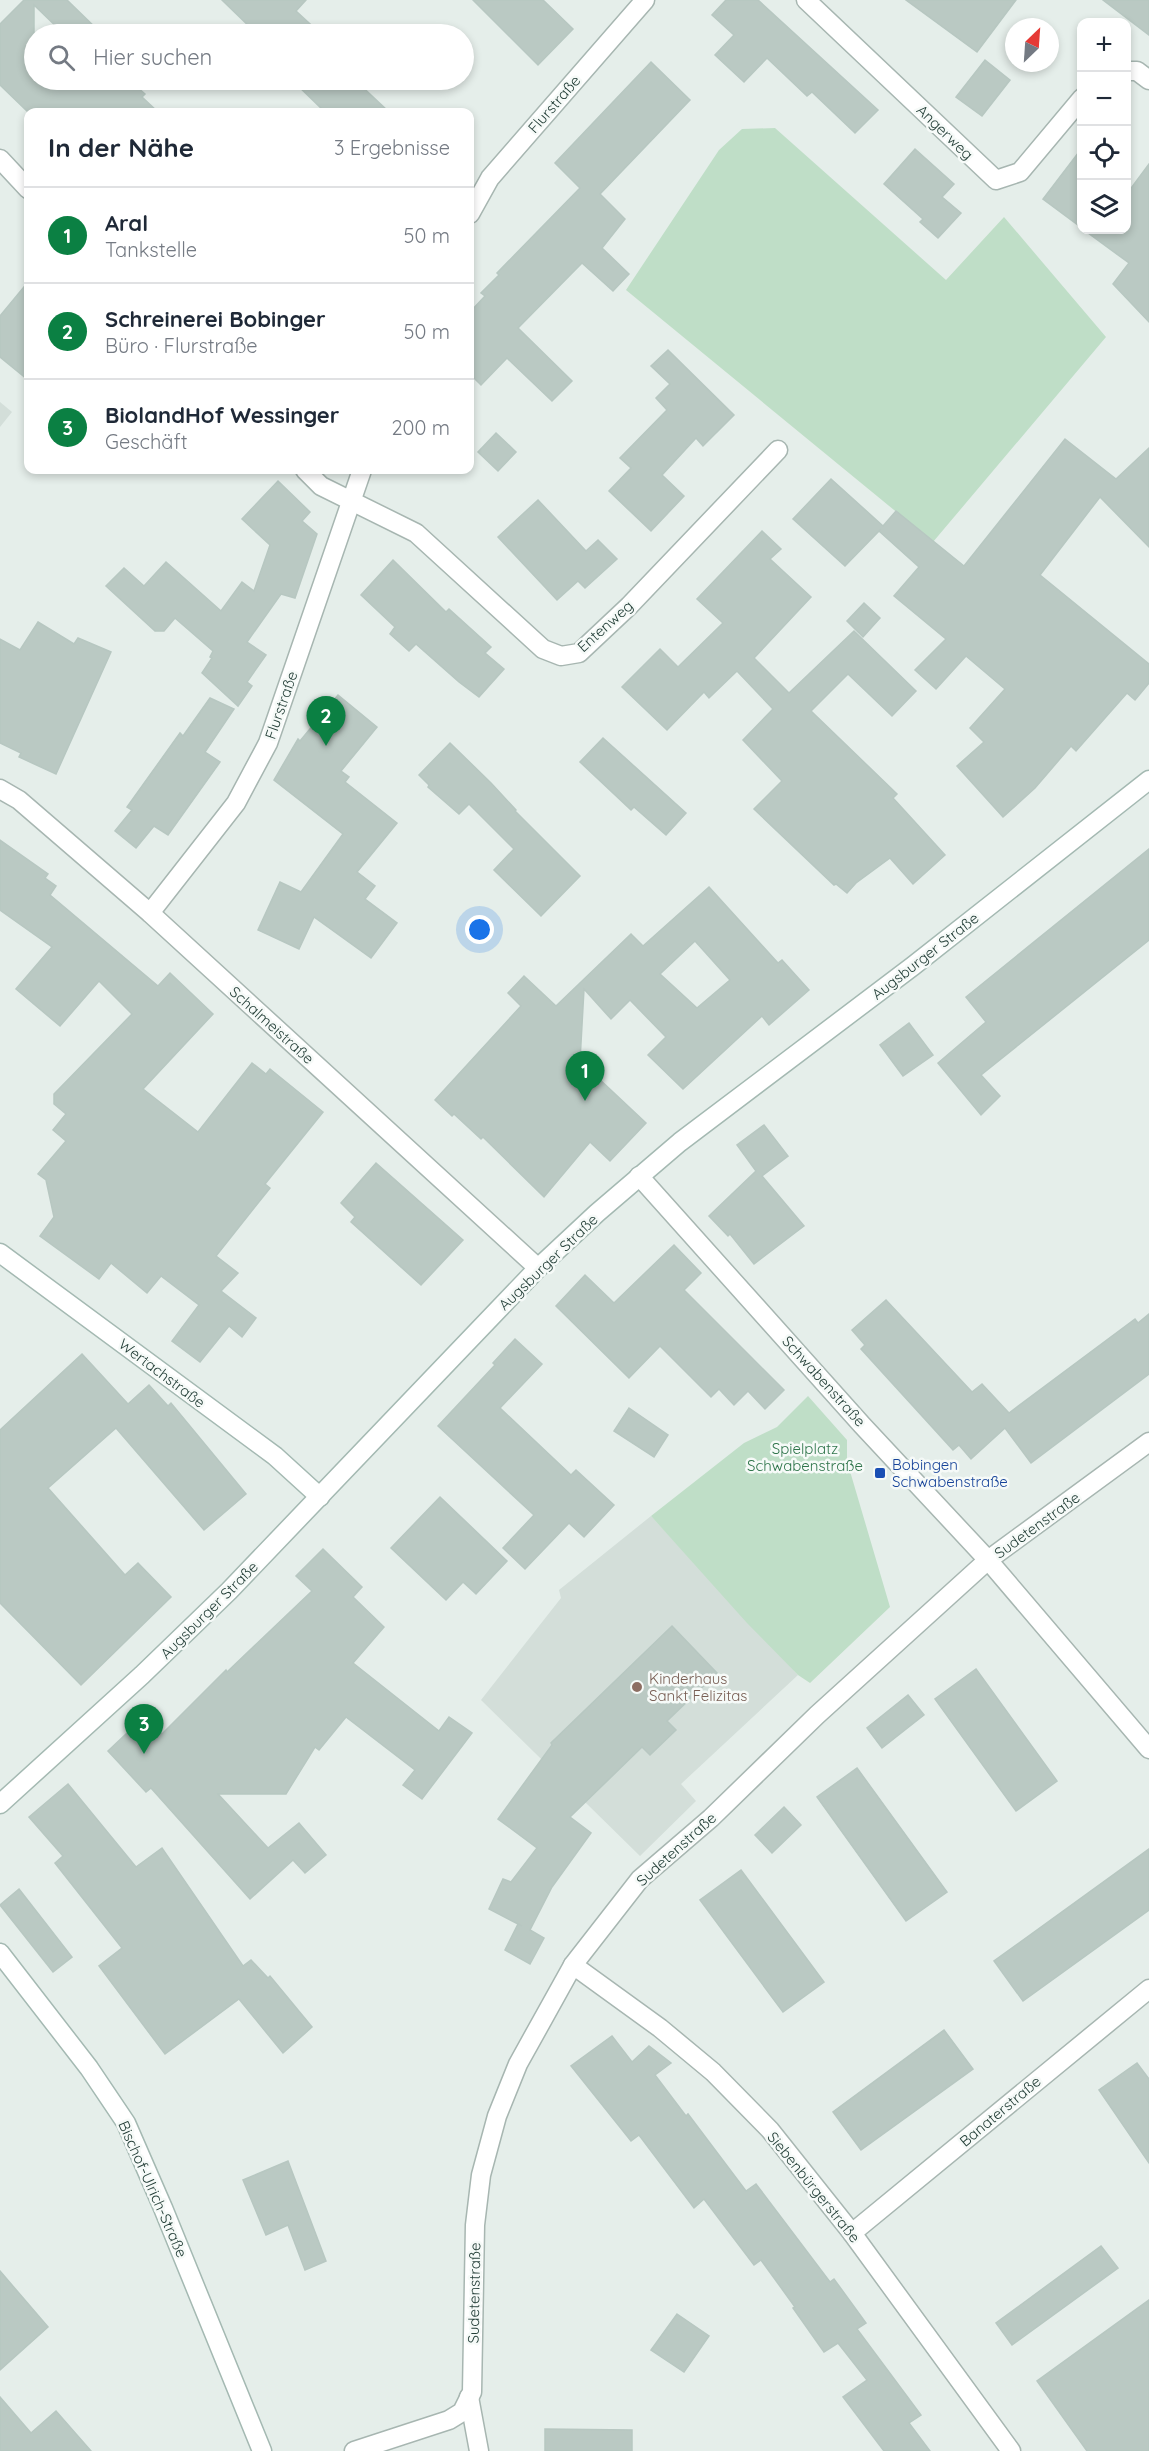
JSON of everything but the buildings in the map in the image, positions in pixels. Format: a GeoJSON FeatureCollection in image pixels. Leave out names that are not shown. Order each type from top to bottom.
{"type":"FeatureCollection","features":[{"type":"Feature","properties":{"kind":"street","name":"Flurstraße"},"geometry":{"type":"LineString","coordinates":[[474,207],[490,178],[645,0]]}},
{"type":"Feature","properties":{"kind":"street","name":"Angerweg"},"geometry":{"type":"LineString","coordinates":[[806,0],[996,180],[1020,171],[1077,104]]}},
{"type":"Feature","properties":{"kind":"street"},"geometry":{"type":"LineString","coordinates":[[1131,70],[1137,71],[1149,80]]}},
{"type":"Feature","properties":{"kind":"street"},"geometry":{"type":"LineString","coordinates":[[0,159],[24,185]]}},
{"type":"Feature","properties":{"kind":"street","name":"Entenweg"},"geometry":{"type":"LineString","coordinates":[[309,474],[321,486],[416,533],[543,649],[561,656],[579,653],[629,606],[778,450]]}},
{"type":"Feature","properties":{"kind":"street","name":"Flurstraße"},"geometry":{"type":"LineString","coordinates":[[150,913],[236,803],[268,743],[360,474]]}},
{"type":"Feature","properties":{"kind":"street","name":"Augsburger Straße"},"geometry":{"type":"LineString","coordinates":[[0,1804],[181,1638],[320,1497],[538,1268],[639,1176],[680,1142],[996,902],[1149,780]]}},
{"type":"Feature","properties":{"kind":"street","name":"Schalmeistraße"},"geometry":{"type":"LineString","coordinates":[[0,789],[20,800],[150,913],[538,1268]]}},
{"type":"Feature","properties":{"kind":"street","name":"Schwabenstraße"},"geometry":{"type":"LineString","coordinates":[[639,1176],[862,1425],[988,1560],[1149,1749]]}},
{"type":"Feature","properties":{"kind":"street","name":"Wertachstraße"},"geometry":{"type":"LineString","coordinates":[[0,1253],[275,1456],[320,1497]]}},
{"type":"Feature","properties":{"kind":"street","name":"Sudetenstraße"},"geometry":{"type":"LineString","coordinates":[[479,2451],[465,2405],[471,2392],[475,2225],[481,2175],[497,2116],[518,2064],[573,1965],[640,1879],[711,1818],[817,1714],[988,1560],[1149,1442]]}},
{"type":"Feature","properties":{"kind":"street","name":"Bischof-Ulrich-Straße"},"geometry":{"type":"LineString","coordinates":[[0,1953],[89,2068],[126,2123],[262,2451]]}},
{"type":"Feature","properties":{"kind":"street","name":"Siebenbürgerstraße"},"geometry":{"type":"LineString","coordinates":[[573,1965],[660,2028],[713,2072],[770,2130],[852,2233],[1011,2451]]}},
{"type":"Feature","properties":{"kind":"street","name":"Banaterstraße"},"geometry":{"type":"LineString","coordinates":[[852,2233],[1149,1989]]}},
{"type":"Feature","properties":{"kind":"street"},"geometry":{"type":"LineString","coordinates":[[354,2451],[449,2420],[465,2405]]}},
{"type":"Feature","properties":{"kind":"shaded area"},"geometry":{"type":"Polygon","coordinates":[[[0,402],[12,412],[0,427],[0,402]]]}},
{"type":"Feature","properties":{"kind":"shaded area","name":"Kinderhaus Sankt Felizitas"},"geometry":{"type":"Polygon","coordinates":[[[651,1516],[798,1675],[681,1784],[696,1801],[640,1856],[481,1700],[561,1598],[559,1590],[651,1516]]]}},
{"type":"Feature","properties":{"kind":"green space"},"geometry":{"type":"Polygon","coordinates":[[[775,128],[946,280],[1004,217],[1106,337],[933,542],[626,290],[719,150],[742,129],[775,128]]]}},
{"type":"Feature","properties":{"kind":"green space","name":"Spielplatz Schwabenstraße"},"geometry":{"type":"Polygon","coordinates":[[[808,1396],[847,1440],[847,1461],[890,1607],[810,1683],[798,1675],[747,1623],[651,1516],[744,1443],[777,1427],[808,1396]]]}},
{"type":"Feature","properties":{"kind":"place","name":"Schreinerei Bobinger"},"geometry":{"type":"Point","coordinates":[326,746]}},
{"type":"Feature","properties":{"kind":"place","name":"Aral"},"geometry":{"type":"Point","coordinates":[585,1101]}},
{"type":"Feature","properties":{"kind":"place","name":"Bobingen Schwabenstraße"},"geometry":{"type":"Point","coordinates":[880,1473]}},
{"type":"Feature","properties":{"kind":"place","name":"Kinderhaus Sankt Felizitas"},"geometry":{"type":"Point","coordinates":[637,1687]}},
{"type":"Feature","properties":{"kind":"place","name":"BiolandHof Wessinger"},"geometry":{"type":"Point","coordinates":[144,1754]}}]}
